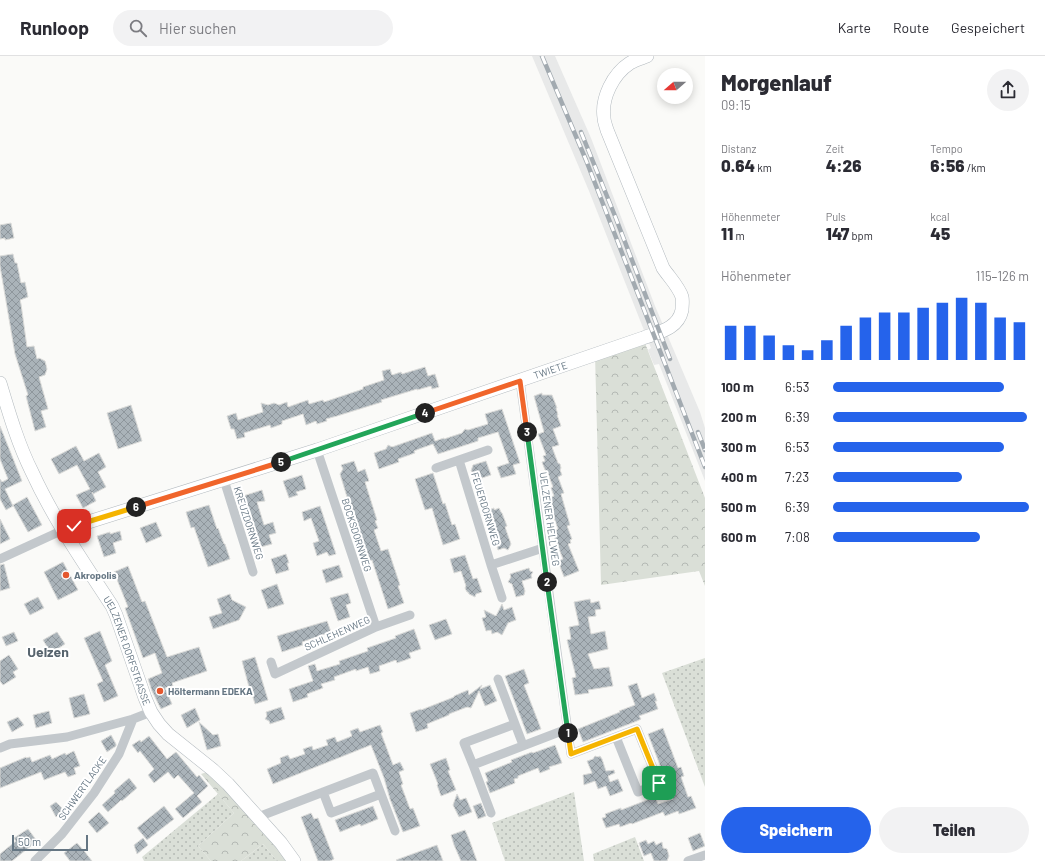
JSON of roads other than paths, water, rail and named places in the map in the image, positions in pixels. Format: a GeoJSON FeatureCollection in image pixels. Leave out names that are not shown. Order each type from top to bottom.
{"type":"FeatureCollection","features":[{"type":"Feature","properties":{"kind":"street","name":"TWIETE"},"geometry":{"type":"LineString","coordinates":[[63,530],[317,450],[667,329],[678,320],[682,306],[682,297],[663,268],[603,117],[606,93],[615,78],[630,63],[647,56]]}},
{"type":"Feature","properties":{"kind":"street","name":"UELZENER HELLWEG"},"geometry":{"type":"LineString","coordinates":[[520,381],[571,754],[616,737]]}},
{"type":"Feature","properties":{"kind":"street","name":"UELZENER DORFSTRASSE"},"geometry":{"type":"LineString","coordinates":[[0,383],[10,417],[31,471],[45,499],[112,606],[151,712],[168,734],[213,770],[258,817],[294,861]]}},
{"type":"Feature","properties":{"kind":"street","name":"BOCKSDORNWEG"},"geometry":{"type":"LineString","coordinates":[[317,450],[376,627]]}},
{"type":"Feature","properties":{"kind":"street"},"geometry":{"type":"LineString","coordinates":[[436,468],[488,450]]}},
{"type":"Feature","properties":{"kind":"street","name":"FEUERDORNWEG"},"geometry":{"type":"LineString","coordinates":[[459,460],[502,598]]}},
{"type":"Feature","properties":{"kind":"street","name":"KREUZDORNWEG"},"geometry":{"type":"LineString","coordinates":[[224,480],[253,572]]}},
{"type":"Feature","properties":{"kind":"street"},"geometry":{"type":"LineString","coordinates":[[0,559],[63,530]]}},
{"type":"Feature","properties":{"kind":"street"},"geometry":{"type":"LineString","coordinates":[[491,565],[543,548]]}},
{"type":"Feature","properties":{"kind":"street","name":"SCHLEHENWEG"},"geometry":{"type":"LineString","coordinates":[[271,662],[276,678],[376,627],[410,616]]}},
{"type":"Feature","properties":{"kind":"street"},"geometry":{"type":"LineString","coordinates":[[498,679],[523,745]]}},
{"type":"Feature","properties":{"kind":"street"},"geometry":{"type":"LineString","coordinates":[[0,748],[10,744],[67,737],[133,719],[151,712]]}},
{"type":"Feature","properties":{"kind":"street","name":"SCHWERTLACKE"},"geometry":{"type":"LineString","coordinates":[[35,861],[62,834],[94,793],[119,754],[133,719]]}},
{"type":"Feature","properties":{"kind":"street"},"geometry":{"type":"LineString","coordinates":[[491,812],[464,743],[515,724]]}},
{"type":"Feature","properties":{"kind":"street"},"geometry":{"type":"LineString","coordinates":[[472,764],[567,729]]}},
{"type":"Feature","properties":{"kind":"street"},"geometry":{"type":"LineString","coordinates":[[637,729],[659,783],[638,792],[616,737],[637,729]]}},
{"type":"Feature","properties":{"kind":"street"},"geometry":{"type":"LineString","coordinates":[[258,817],[373,773],[395,831]]}},
{"type":"Feature","properties":{"kind":"street"},"geometry":{"type":"LineString","coordinates":[[323,792],[331,813],[381,794]]}},
{"type":"Feature","properties":{"kind":"street"},"geometry":{"type":"LineString","coordinates":[[689,861],[705,855]]}},
{"type":"Feature","properties":{"kind":"railway"},"geometry":{"type":"LineString","coordinates":[[542,56],[586,160],[705,467]]}},
{"type":"Feature","properties":{"kind":"railway"},"geometry":{"type":"LineString","coordinates":[[581,132],[670,359]]}},
{"type":"Feature","properties":{"kind":"railway"},"geometry":{"type":"LineString","coordinates":[[698,432],[705,450]]}},
{"type":"Feature","properties":{"kind":"place","name":"Akropolis"},"geometry":{"type":"Point","coordinates":[66,575]}},
{"type":"Feature","properties":{"kind":"place","name":"Höltermann EDEKA"},"geometry":{"type":"Point","coordinates":[160,691]}},
{"type":"Feature","properties":{"kind":"district","name":"Uelzen"},"geometry":{"type":"Point","coordinates":[48,652]}}]}
